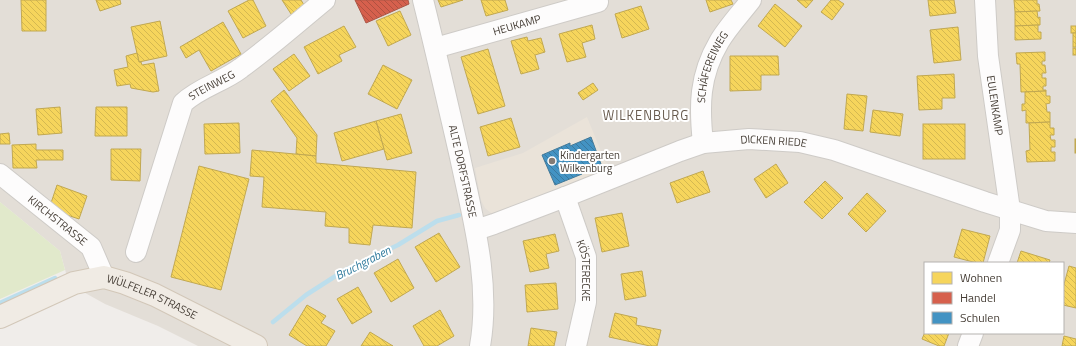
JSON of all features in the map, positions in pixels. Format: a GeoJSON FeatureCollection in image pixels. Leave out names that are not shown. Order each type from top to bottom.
{"type":"FeatureCollection","features":[{"type":"Feature","properties":{"kind":"main road","name":"WÜLFELER STRASSE"},"geometry":{"type":"LineString","coordinates":[[0,317],[74,283],[104,277],[125,283],[155,295],[256,346]]}},
{"type":"Feature","properties":{"kind":"street","name":"STEINWEG"},"geometry":{"type":"LineString","coordinates":[[136,252],[184,104],[191,96],[221,81],[240,69],[325,0]]}},
{"type":"Feature","properties":{"kind":"street","name":"ALTE DORFSTRASSE"},"geometry":{"type":"LineString","coordinates":[[424,0],[476,230],[483,286],[482,331],[480,346]]}},
{"type":"Feature","properties":{"kind":"street","name":"SCHÄFEREIWEG"},"geometry":{"type":"LineString","coordinates":[[703,143],[701,98],[706,69],[719,42],[751,0]]}},
{"type":"Feature","properties":{"kind":"street","name":"EULENKAMP"},"geometry":{"type":"LineString","coordinates":[[985,0],[988,56],[1010,210],[1010,230],[998,262]]}},
{"type":"Feature","properties":{"kind":"street","name":"HEUKAMP"},"geometry":{"type":"LineString","coordinates":[[435,48],[598,2]]}},
{"type":"Feature","properties":{"kind":"street","name":"DICKEN RIEDE"},"geometry":{"type":"LineString","coordinates":[[476,230],[703,143],[749,139],[800,142],[834,150],[1046,221],[1076,223]]}},
{"type":"Feature","properties":{"kind":"street","name":"KIRCHSTRASSE"},"geometry":{"type":"LineString","coordinates":[[0,174],[91,247],[104,277]]}},
{"type":"Feature","properties":{"kind":"street","name":"KÖSTERECKE"},"geometry":{"type":"LineString","coordinates":[[565,197],[586,257],[586,302],[576,346]]}},
{"type":"Feature","properties":{"kind":"street"},"geometry":{"type":"LineString","coordinates":[[968,346],[973,334]]}},
{"type":"Feature","properties":{"kind":"shaded area"},"geometry":{"type":"Polygon","coordinates":[[[0,0],[1076,0],[1076,346],[198,346],[158,326],[105,304],[69,284],[60,251],[0,202],[0,0]]]}},
{"type":"Feature","properties":{"kind":"shaded area","name":"Kindergarten Wilkenburg"},"geometry":{"type":"Polygon","coordinates":[[[587,117],[609,171],[500,212],[491,213],[485,208],[481,200],[475,168],[523,153],[587,117]]]}},
{"type":"Feature","properties":{"kind":"green space"},"geometry":{"type":"Polygon","coordinates":[[[0,202],[60,251],[65,270],[0,299],[0,202]]]}},
{"type":"Feature","properties":{"kind":"building: Wohnen"},"geometry":{"type":"Polygon","coordinates":[[[21,0],[46,0],[46,31],[22,31],[21,0]]]}},
{"type":"Feature","properties":{"kind":"building: Wohnen"},"geometry":{"type":"Polygon","coordinates":[[[96,0],[120,0],[121,4],[100,11],[96,0]]]}},
{"type":"Feature","properties":{"kind":"building: Wohnen"},"geometry":{"type":"Polygon","coordinates":[[[249,0],[253,0],[266,26],[243,38],[228,11],[249,0]]]}},
{"type":"Feature","properties":{"kind":"building: Wohnen"},"geometry":{"type":"Polygon","coordinates":[[[282,0],[301,0],[306,8],[293,17],[282,0]]]}},
{"type":"Feature","properties":{"kind":"building: Wohnen"},"geometry":{"type":"Polygon","coordinates":[[[438,0],[463,0],[441,7],[438,0]]]}},
{"type":"Feature","properties":{"kind":"building: Wohnen"},"geometry":{"type":"Polygon","coordinates":[[[481,0],[505,0],[508,10],[486,16],[481,0]]]}},
{"type":"Feature","properties":{"kind":"building: Wohnen"},"geometry":{"type":"Polygon","coordinates":[[[706,0],[731,0],[733,4],[710,12],[706,0]]]}},
{"type":"Feature","properties":{"kind":"building: Wohnen"},"geometry":{"type":"Polygon","coordinates":[[[797,0],[813,0],[806,8],[797,0]]]}},
{"type":"Feature","properties":{"kind":"building: Wohnen"},"geometry":{"type":"Polygon","coordinates":[[[831,0],[838,0],[844,4],[832,20],[821,12],[831,0]]]}},
{"type":"Feature","properties":{"kind":"building: Wohnen"},"geometry":{"type":"Polygon","coordinates":[[[928,0],[954,0],[956,13],[930,16],[928,0]]]}},
{"type":"Feature","properties":{"kind":"building: Wohnen"},"geometry":{"type":"Polygon","coordinates":[[[1014,0],[1037,0],[1040,11],[1015,12],[1014,0]]]}},
{"type":"Feature","properties":{"kind":"building: Wohnen"},"geometry":{"type":"Polygon","coordinates":[[[775,4],[802,26],[785,47],[758,26],[775,4]]]}},
{"type":"Feature","properties":{"kind":"building: Wohnen"},"geometry":{"type":"Polygon","coordinates":[[[641,6],[649,29],[622,38],[615,14],[641,6]]]}},
{"type":"Feature","properties":{"kind":"building: Wohnen"},"geometry":{"type":"Polygon","coordinates":[[[400,11],[411,35],[388,46],[376,21],[400,11]]]}},
{"type":"Feature","properties":{"kind":"building: Wohnen"},"geometry":{"type":"Polygon","coordinates":[[[1037,11],[1038,18],[1040,17],[1040,25],[1015,26],[1015,12],[1037,11]]]}},
{"type":"Feature","properties":{"kind":"building: Wohnen"},"geometry":{"type":"Polygon","coordinates":[[[160,21],[167,56],[139,62],[131,27],[160,21]]]}},
{"type":"Feature","properties":{"kind":"building: Wohnen"},"geometry":{"type":"Polygon","coordinates":[[[223,22],[241,54],[211,71],[199,50],[186,58],[180,47],[223,22]]]}},
{"type":"Feature","properties":{"kind":"building: Wohnen"},"geometry":{"type":"Polygon","coordinates":[[[592,25],[595,39],[582,43],[586,57],[567,62],[559,34],[592,25]]]}},
{"type":"Feature","properties":{"kind":"building: Wohnen"},"geometry":{"type":"Polygon","coordinates":[[[1038,25],[1038,32],[1041,32],[1041,39],[1015,40],[1015,26],[1038,25]]]}},
{"type":"Feature","properties":{"kind":"building: Wohnen"},"geometry":{"type":"Polygon","coordinates":[[[344,26],[356,47],[339,55],[342,61],[318,74],[304,47],[344,26]]]}},
{"type":"Feature","properties":{"kind":"building: Wohnen"},"geometry":{"type":"Polygon","coordinates":[[[1071,26],[1076,26],[1076,33],[1071,33],[1071,26]]]}},
{"type":"Feature","properties":{"kind":"building: Wohnen"},"geometry":{"type":"Polygon","coordinates":[[[958,27],[961,60],[934,63],[930,30],[958,27]]]}},
{"type":"Feature","properties":{"kind":"building: Wohnen"},"geometry":{"type":"Polygon","coordinates":[[[1073,33],[1076,33],[1076,47],[1073,47],[1073,33]]]}},
{"type":"Feature","properties":{"kind":"building: Wohnen"},"geometry":{"type":"Polygon","coordinates":[[[527,37],[528,41],[541,38],[545,52],[535,55],[539,69],[521,74],[511,41],[527,37]]]}},
{"type":"Feature","properties":{"kind":"building: Wohnen"},"geometry":{"type":"Polygon","coordinates":[[[1073,48],[1076,48],[1076,55],[1073,55],[1073,48]]]}},
{"type":"Feature","properties":{"kind":"building: Wohnen"},"geometry":{"type":"Polygon","coordinates":[[[488,49],[505,106],[478,114],[461,57],[488,49]]]}},
{"type":"Feature","properties":{"kind":"building: Wohnen"},"geometry":{"type":"Polygon","coordinates":[[[1045,52],[1045,61],[1042,61],[1042,65],[1045,65],[1046,73],[1042,73],[1042,78],[1046,78],[1046,86],[1043,86],[1043,90],[1046,91],[1021,92],[1020,64],[1017,64],[1016,53],[1045,52]]]}},
{"type":"Feature","properties":{"kind":"building: Wohnen"},"geometry":{"type":"Polygon","coordinates":[[[137,53],[139,62],[141,62],[142,65],[154,63],[159,91],[153,92],[131,88],[130,84],[117,86],[114,70],[128,67],[126,56],[137,53]]]}},
{"type":"Feature","properties":{"kind":"building: Wohnen"},"geometry":{"type":"Polygon","coordinates":[[[294,54],[310,76],[289,91],[273,69],[294,54]]]}},
{"type":"Feature","properties":{"kind":"building: Wohnen"},"geometry":{"type":"Polygon","coordinates":[[[730,56],[778,56],[779,75],[761,75],[761,90],[730,91],[730,56]]]}},
{"type":"Feature","properties":{"kind":"building: Wohnen"},"geometry":{"type":"Polygon","coordinates":[[[383,65],[412,80],[397,109],[368,94],[383,65]]]}},
{"type":"Feature","properties":{"kind":"building: Wohnen"},"geometry":{"type":"Polygon","coordinates":[[[954,74],[955,98],[942,98],[942,109],[919,110],[917,76],[954,74]]]}},
{"type":"Feature","properties":{"kind":"building: Wohnen"},"geometry":{"type":"Polygon","coordinates":[[[593,83],[598,90],[583,100],[578,93],[593,83]]]}},
{"type":"Feature","properties":{"kind":"building: Wohnen"},"geometry":{"type":"Polygon","coordinates":[[[284,90],[317,135],[316,156],[296,154],[297,138],[271,101],[284,90]]]}},
{"type":"Feature","properties":{"kind":"building: Wohnen"},"geometry":{"type":"Polygon","coordinates":[[[1046,91],[1046,96],[1050,96],[1050,103],[1046,104],[1047,112],[1050,112],[1050,122],[1026,123],[1026,110],[1022,111],[1022,104],[1025,104],[1025,92],[1046,91]]]}},
{"type":"Feature","properties":{"kind":"building: Wohnen"},"geometry":{"type":"Polygon","coordinates":[[[847,94],[867,96],[863,131],[844,129],[847,94]]]}},
{"type":"Feature","properties":{"kind":"building: Wohnen"},"geometry":{"type":"Polygon","coordinates":[[[60,107],[62,133],[38,135],[36,109],[60,107]]]}},
{"type":"Feature","properties":{"kind":"building: Wohnen"},"geometry":{"type":"Polygon","coordinates":[[[96,107],[127,107],[127,136],[95,136],[96,107]]]}},
{"type":"Feature","properties":{"kind":"building: Wohnen"},"geometry":{"type":"Polygon","coordinates":[[[873,110],[903,114],[900,136],[870,132],[873,110]]]}},
{"type":"Feature","properties":{"kind":"building: Wohnen"},"geometry":{"type":"Polygon","coordinates":[[[401,114],[412,153],[387,160],[376,121],[401,114]]]}},
{"type":"Feature","properties":{"kind":"building: Wohnen"},"geometry":{"type":"Polygon","coordinates":[[[511,118],[520,147],[488,156],[480,127],[511,118]]]}},
{"type":"Feature","properties":{"kind":"building: Wohnen"},"geometry":{"type":"Polygon","coordinates":[[[376,121],[384,149],[342,161],[334,133],[376,121]]]}},
{"type":"Feature","properties":{"kind":"building: Wohnen"},"geometry":{"type":"Polygon","coordinates":[[[1050,122],[1050,128],[1054,128],[1054,135],[1050,135],[1051,140],[1055,140],[1055,147],[1051,147],[1051,152],[1055,152],[1055,161],[1027,162],[1026,151],[1030,150],[1029,123],[1050,122]]]}},
{"type":"Feature","properties":{"kind":"building: Wohnen"},"geometry":{"type":"Polygon","coordinates":[[[239,123],[240,153],[205,154],[204,124],[239,123]]]}},
{"type":"Feature","properties":{"kind":"building: Wohnen"},"geometry":{"type":"Polygon","coordinates":[[[923,124],[965,124],[965,159],[923,159],[923,124]]]}},
{"type":"Feature","properties":{"kind":"building: Wohnen"},"geometry":{"type":"Polygon","coordinates":[[[9,133],[10,144],[0,144],[0,134],[9,133]]]}},
{"type":"Feature","properties":{"kind":"building: Wohnen"},"geometry":{"type":"Polygon","coordinates":[[[1076,139],[1076,153],[1075,153],[1076,139]]]}},
{"type":"Feature","properties":{"kind":"building: Wohnen"},"geometry":{"type":"Polygon","coordinates":[[[36,144],[36,150],[63,150],[63,160],[36,160],[37,168],[13,168],[12,145],[36,144]]]}},
{"type":"Feature","properties":{"kind":"building: Wohnen"},"geometry":{"type":"Polygon","coordinates":[[[111,149],[141,149],[140,181],[111,180],[111,149]]]}},
{"type":"Feature","properties":{"kind":"building: Wohnen"},"geometry":{"type":"Polygon","coordinates":[[[252,150],[316,156],[316,163],[416,172],[412,228],[373,225],[370,245],[349,243],[349,228],[325,226],[326,212],[262,207],[264,177],[250,176],[252,150]]]}},
{"type":"Feature","properties":{"kind":"building: Wohnen"},"geometry":{"type":"Polygon","coordinates":[[[776,164],[788,183],[766,198],[754,179],[776,164]]]}},
{"type":"Feature","properties":{"kind":"building: Wohnen"},"geometry":{"type":"Polygon","coordinates":[[[199,166],[249,179],[221,290],[171,277],[199,166]]]}},
{"type":"Feature","properties":{"kind":"building: Wohnen"},"geometry":{"type":"Polygon","coordinates":[[[703,171],[710,192],[677,203],[670,183],[703,171]]]}},
{"type":"Feature","properties":{"kind":"building: Wohnen"},"geometry":{"type":"Polygon","coordinates":[[[825,181],[843,198],[822,219],[804,202],[825,181]]]}},
{"type":"Feature","properties":{"kind":"building: Wohnen"},"geometry":{"type":"Polygon","coordinates":[[[57,185],[87,196],[79,219],[49,209],[57,185]]]}},
{"type":"Feature","properties":{"kind":"building: Wohnen"},"geometry":{"type":"Polygon","coordinates":[[[867,193],[886,211],[866,232],[848,214],[867,193]]]}},
{"type":"Feature","properties":{"kind":"building: Wohnen"},"geometry":{"type":"Polygon","coordinates":[[[622,213],[629,246],[602,252],[595,218],[622,213]]]}},
{"type":"Feature","properties":{"kind":"building: Wohnen"},"geometry":{"type":"Polygon","coordinates":[[[962,229],[990,236],[983,262],[973,262],[954,257],[962,229]]]}},
{"type":"Feature","properties":{"kind":"building: Wohnen"},"geometry":{"type":"Polygon","coordinates":[[[439,233],[460,267],[436,282],[415,247],[439,233]]]}},
{"type":"Feature","properties":{"kind":"building: Wohnen"},"geometry":{"type":"Polygon","coordinates":[[[555,234],[559,251],[546,254],[549,268],[530,272],[523,241],[555,234]]]}},
{"type":"Feature","properties":{"kind":"building: Wohnen"},"geometry":{"type":"Polygon","coordinates":[[[1021,251],[1050,260],[1049,262],[1017,262],[1021,251]]]}},
{"type":"Feature","properties":{"kind":"building: Wohnen"},"geometry":{"type":"Polygon","coordinates":[[[398,259],[414,288],[391,302],[374,273],[398,259]]]}},
{"type":"Feature","properties":{"kind":"building: Wohnen"},"geometry":{"type":"Polygon","coordinates":[[[1069,266],[1076,268],[1076,308],[1064,305],[1064,284],[1069,266]]]}},
{"type":"Feature","properties":{"kind":"building: Wohnen"},"geometry":{"type":"Polygon","coordinates":[[[642,271],[646,296],[625,300],[621,274],[642,271]]]}},
{"type":"Feature","properties":{"kind":"building: Wohnen"},"geometry":{"type":"Polygon","coordinates":[[[556,283],[558,309],[527,312],[525,285],[556,283]]]}},
{"type":"Feature","properties":{"kind":"building: Wohnen"},"geometry":{"type":"Polygon","coordinates":[[[358,287],[372,312],[352,324],[337,299],[358,287]]]}},
{"type":"Feature","properties":{"kind":"building: Wohnen"},"geometry":{"type":"Polygon","coordinates":[[[307,305],[326,316],[321,323],[335,331],[326,346],[307,346],[289,335],[307,305]]]}},
{"type":"Feature","properties":{"kind":"building: Wohnen"},"geometry":{"type":"Polygon","coordinates":[[[440,310],[454,336],[437,346],[424,346],[413,326],[440,310]]]}},
{"type":"Feature","properties":{"kind":"building: Wohnen"},"geometry":{"type":"Polygon","coordinates":[[[615,313],[637,318],[636,325],[661,330],[657,346],[650,346],[609,337],[615,313]]]}},
{"type":"Feature","properties":{"kind":"building: Wohnen"},"geometry":{"type":"Polygon","coordinates":[[[531,328],[557,332],[554,346],[528,346],[531,328]]]}},
{"type":"Feature","properties":{"kind":"building: Wohnen"},"geometry":{"type":"Polygon","coordinates":[[[370,332],[393,346],[361,346],[370,332]]]}},
{"type":"Feature","properties":{"kind":"building: Wohnen"},"geometry":{"type":"Polygon","coordinates":[[[924,334],[949,334],[944,346],[939,346],[922,339],[924,334]]]}},
{"type":"Feature","properties":{"kind":"building: Wohnen"},"geometry":{"type":"Polygon","coordinates":[[[1064,336],[1076,339],[1076,346],[1062,346],[1064,336]]]}},
{"type":"Feature","properties":{"kind":"building: Handel"},"geometry":{"type":"Polygon","coordinates":[[[355,0],[408,0],[409,4],[366,23],[355,0]]]}},
{"type":"Feature","properties":{"kind":"building: Schulen"},"geometry":{"type":"Polygon","coordinates":[[[591,137],[601,164],[581,172],[582,174],[555,185],[542,155],[570,143],[570,146],[591,137]]]}},
{"type":"Feature","properties":{"kind":"waterway","name":"Bruchgraben"},"geometry":{"type":"LineString","coordinates":[[273,322],[306,295],[345,270],[398,245],[437,221],[459,215]]}},
{"type":"Feature","properties":{"kind":"waterway"},"geometry":{"type":"LineString","coordinates":[[0,303],[55,278]]}},
{"type":"Feature","properties":{"kind":"place","name":"Kindergarten Wilkenburg"},"geometry":{"type":"Point","coordinates":[552,161]}},
{"type":"Feature","properties":{"kind":"district","name":"WILKENBURG"},"geometry":{"type":"Point","coordinates":[646,115]}}]}
